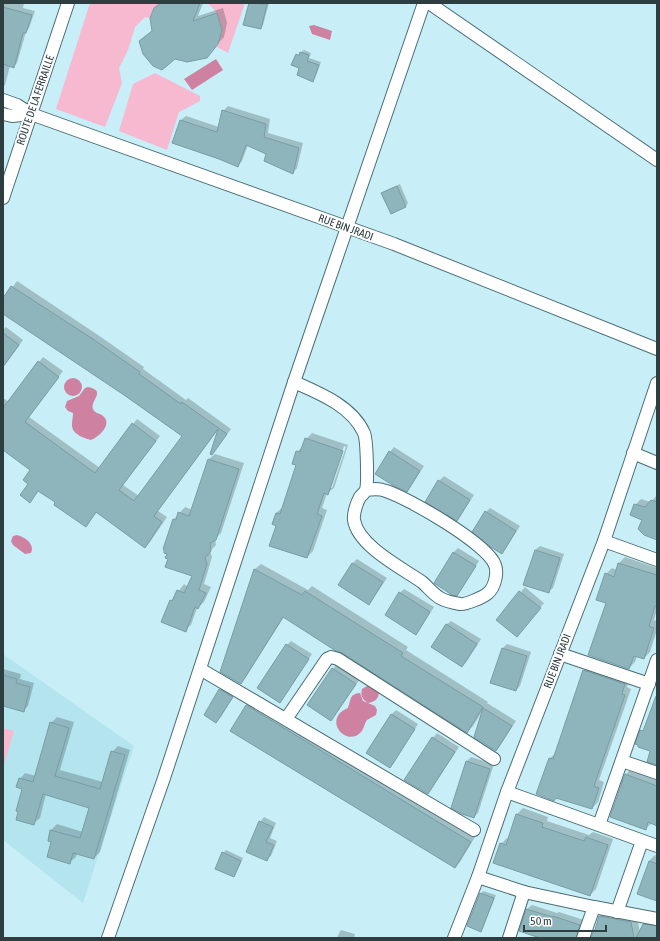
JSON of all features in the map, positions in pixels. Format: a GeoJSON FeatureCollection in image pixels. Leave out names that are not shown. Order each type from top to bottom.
{"type":"FeatureCollection","features":[{"type":"Feature","properties":{"kind":"street","name":"ROUTE DE LA FERRAILLE"},"geometry":{"type":"LineString","coordinates":[[3,198],[68,3]]}},
{"type":"Feature","properties":{"kind":"street"},"geometry":{"type":"LineString","coordinates":[[108,938],[200,669],[346,228],[424,3]]}},
{"type":"Feature","properties":{"kind":"street"},"geometry":{"type":"LineString","coordinates":[[429,3],[657,160]]}},
{"type":"Feature","properties":{"kind":"street","name":"RUE BIN JRADI"},"geometry":{"type":"LineString","coordinates":[[3,100],[17,105],[31,114],[394,244],[657,349]]}},
{"type":"Feature","properties":{"kind":"street","name":"RUE BIN JRADI"},"geometry":{"type":"LineString","coordinates":[[3,114],[12,116],[31,114]]}},
{"type":"Feature","properties":{"kind":"street"},"geometry":{"type":"LineString","coordinates":[[294,382],[318,392],[334,402],[357,422],[364,433],[367,449],[366,490],[359,498],[354,520],[366,541],[400,569],[422,582],[441,599],[462,604],[488,593],[494,584],[496,573],[495,564],[486,552],[475,542],[422,508],[401,497],[381,489],[376,488],[366,490]]}},
{"type":"Feature","properties":{"kind":"street","name":"RUE BIN JRADI"},"geometry":{"type":"LineString","coordinates":[[454,938],[478,877],[507,792],[604,541],[657,384]]}},
{"type":"Feature","properties":{"kind":"street"},"geometry":{"type":"LineString","coordinates":[[634,453],[657,463]]}},
{"type":"Feature","properties":{"kind":"street"},"geometry":{"type":"LineString","coordinates":[[604,541],[657,560]]}},
{"type":"Feature","properties":{"kind":"street"},"geometry":{"type":"LineString","coordinates":[[560,654],[649,684]]}},
{"type":"Feature","properties":{"kind":"street"},"geometry":{"type":"LineString","coordinates":[[286,719],[327,659],[331,657],[338,659],[494,759]]}},
{"type":"Feature","properties":{"kind":"street"},"geometry":{"type":"LineString","coordinates":[[599,825],[657,660]]}},
{"type":"Feature","properties":{"kind":"street"},"geometry":{"type":"LineString","coordinates":[[200,669],[474,830]]}},
{"type":"Feature","properties":{"kind":"street"},"geometry":{"type":"LineString","coordinates":[[622,761],[657,773]]}},
{"type":"Feature","properties":{"kind":"street"},"geometry":{"type":"LineString","coordinates":[[507,792],[657,846]]}},
{"type":"Feature","properties":{"kind":"street"},"geometry":{"type":"LineString","coordinates":[[617,912],[642,841]]}},
{"type":"Feature","properties":{"kind":"street"},"geometry":{"type":"LineString","coordinates":[[478,877],[524,892],[657,919]]}},
{"type":"Feature","properties":{"kind":"street"},"geometry":{"type":"LineString","coordinates":[[509,938],[524,892]]}},
{"type":"Feature","properties":{"kind":"street"},"geometry":{"type":"LineString","coordinates":[[583,938],[594,907]]}},
{"type":"Feature","properties":{"kind":"shaded area"},"geometry":{"type":"Polygon","coordinates":[[[90,3],[161,3],[154,8],[150,18],[145,17],[135,27],[128,50],[119,68],[122,83],[105,127],[56,109],[90,3]]]}},
{"type":"Feature","properties":{"kind":"shaded area"},"geometry":{"type":"Polygon","coordinates":[[[208,3],[245,3],[228,53],[217,47],[222,30],[217,13],[208,3]]]}},
{"type":"Feature","properties":{"kind":"shaded area"},"geometry":{"type":"Polygon","coordinates":[[[314,25],[332,31],[330,40],[312,34],[309,26],[314,25]]]}},
{"type":"Feature","properties":{"kind":"shaded area"},"geometry":{"type":"Polygon","coordinates":[[[216,59],[223,70],[192,90],[184,79],[216,59]]]}},
{"type":"Feature","properties":{"kind":"shaded area"},"geometry":{"type":"Polygon","coordinates":[[[155,73],[200,96],[200,101],[179,112],[167,150],[119,131],[133,84],[155,73]]]}},
{"type":"Feature","properties":{"kind":"shaded area"},"geometry":{"type":"Polygon","coordinates":[[[69,378],[77,378],[82,383],[80,394],[77,396],[69,396],[64,391],[64,383],[69,378]]]}},
{"type":"Feature","properties":{"kind":"shaded area"},"geometry":{"type":"Polygon","coordinates":[[[88,387],[94,389],[97,393],[93,409],[106,419],[106,426],[104,430],[91,440],[76,433],[72,427],[73,413],[68,411],[65,407],[67,401],[79,396],[85,388],[88,387]]]}},
{"type":"Feature","properties":{"kind":"shaded area"},"geometry":{"type":"Polygon","coordinates":[[[17,535],[28,541],[32,547],[31,553],[25,554],[13,545],[11,541],[13,536],[17,535]]]}},
{"type":"Feature","properties":{"kind":"shaded area"},"geometry":{"type":"Polygon","coordinates":[[[3,654],[134,746],[83,903],[3,840],[3,654]]]}},
{"type":"Feature","properties":{"kind":"shaded area"},"geometry":{"type":"Polygon","coordinates":[[[369,685],[379,691],[376,700],[368,703],[362,698],[361,691],[369,685]]]}},
{"type":"Feature","properties":{"kind":"shaded area"},"geometry":{"type":"Polygon","coordinates":[[[360,693],[363,701],[375,706],[377,710],[376,715],[367,720],[361,732],[355,736],[350,737],[345,735],[338,728],[336,723],[337,718],[341,712],[348,708],[352,696],[360,693]]]}},
{"type":"Feature","properties":{"kind":"shaded area"},"geometry":{"type":"Polygon","coordinates":[[[3,728],[14,731],[3,768],[3,728]]]}},
{"type":"Feature","properties":{"kind":"building"},"geometry":{"type":"Polygon","coordinates":[[[161,3],[200,3],[193,21],[217,13],[222,30],[218,44],[207,58],[187,62],[175,59],[162,70],[153,66],[143,54],[139,41],[152,31],[150,18],[154,8],[161,3]]]}},
{"type":"Feature","properties":{"kind":"building"},"geometry":{"type":"Polygon","coordinates":[[[249,3],[267,4],[261,29],[243,25],[249,3]]]}},
{"type":"Feature","properties":{"kind":"building"},"geometry":{"type":"Polygon","coordinates":[[[3,7],[32,15],[26,33],[23,33],[14,68],[3,64],[3,7]]]}},
{"type":"Feature","properties":{"kind":"building"},"geometry":{"type":"Polygon","coordinates":[[[300,52],[309,55],[307,61],[319,65],[313,82],[297,75],[299,68],[291,65],[296,54],[299,56],[300,52]]]}},
{"type":"Feature","properties":{"kind":"building"},"geometry":{"type":"Polygon","coordinates":[[[222,110],[266,124],[264,137],[299,148],[293,174],[264,161],[266,154],[246,145],[238,167],[172,143],[180,120],[217,132],[222,110]]]}},
{"type":"Feature","properties":{"kind":"building"},"geometry":{"type":"Polygon","coordinates":[[[397,186],[406,207],[391,214],[381,193],[397,186]]]}},
{"type":"Feature","properties":{"kind":"building"},"geometry":{"type":"Polygon","coordinates":[[[11,286],[93,339],[140,372],[139,374],[181,404],[182,402],[227,434],[212,455],[210,454],[218,429],[154,516],[162,522],[145,548],[96,512],[86,527],[54,505],[55,502],[38,491],[30,503],[20,495],[28,484],[23,480],[30,470],[3,450],[3,408],[38,361],[59,377],[25,422],[95,473],[132,423],[156,441],[119,490],[134,501],[182,436],[124,395],[3,314],[3,298],[11,286]]]}},
{"type":"Feature","properties":{"kind":"building"},"geometry":{"type":"Polygon","coordinates":[[[3,333],[19,345],[3,367],[3,333]]]}},
{"type":"Feature","properties":{"kind":"building"},"geometry":{"type":"Polygon","coordinates":[[[305,438],[343,451],[328,495],[324,493],[317,514],[322,516],[307,558],[269,546],[276,526],[272,524],[276,513],[280,514],[296,465],[292,464],[296,451],[300,452],[305,438]]]}},
{"type":"Feature","properties":{"kind":"building"},"geometry":{"type":"Polygon","coordinates":[[[389,451],[420,471],[407,492],[375,474],[389,451]]]}},
{"type":"Feature","properties":{"kind":"building"},"geometry":{"type":"Polygon","coordinates":[[[208,459],[239,469],[216,540],[210,543],[211,551],[205,558],[207,564],[199,590],[206,593],[198,609],[195,607],[186,632],[161,622],[170,600],[172,601],[177,590],[184,593],[192,576],[165,567],[168,559],[165,558],[167,554],[164,553],[163,549],[173,519],[176,520],[178,512],[189,516],[208,459]]]}},
{"type":"Feature","properties":{"kind":"building"},"geometry":{"type":"Polygon","coordinates":[[[438,480],[470,500],[457,521],[425,502],[438,480]]]}},
{"type":"Feature","properties":{"kind":"building"},"geometry":{"type":"Polygon","coordinates":[[[651,500],[657,502],[657,540],[644,535],[638,529],[642,520],[630,515],[634,504],[645,507],[651,500]]]}},
{"type":"Feature","properties":{"kind":"building"},"geometry":{"type":"Polygon","coordinates":[[[485,511],[516,531],[502,554],[489,546],[472,532],[485,511]]]}},
{"type":"Feature","properties":{"kind":"building"},"geometry":{"type":"Polygon","coordinates":[[[535,550],[560,558],[549,593],[523,585],[535,550]]]}},
{"type":"Feature","properties":{"kind":"building"},"geometry":{"type":"Polygon","coordinates":[[[453,552],[476,566],[457,596],[452,595],[434,583],[453,552]]]}},
{"type":"Feature","properties":{"kind":"building"},"geometry":{"type":"Polygon","coordinates":[[[352,563],[383,582],[369,605],[338,585],[352,563]]]}},
{"type":"Feature","properties":{"kind":"building"},"geometry":{"type":"Polygon","coordinates":[[[618,563],[657,575],[657,606],[655,606],[649,626],[654,628],[644,659],[634,656],[629,669],[588,655],[606,603],[596,600],[605,573],[614,577],[618,563]]]}},
{"type":"Feature","properties":{"kind":"building"},"geometry":{"type":"Polygon","coordinates":[[[254,569],[302,595],[305,591],[403,653],[401,656],[483,707],[467,733],[283,617],[241,684],[220,672],[254,569]]]}},
{"type":"Feature","properties":{"kind":"building"},"geometry":{"type":"Polygon","coordinates":[[[519,591],[541,608],[517,637],[496,620],[519,591]]]}},
{"type":"Feature","properties":{"kind":"building"},"geometry":{"type":"Polygon","coordinates":[[[399,592],[430,612],[416,635],[385,615],[399,592]]]}},
{"type":"Feature","properties":{"kind":"building"},"geometry":{"type":"Polygon","coordinates":[[[446,624],[477,644],[462,667],[431,647],[446,624]]]}},
{"type":"Feature","properties":{"kind":"building"},"geometry":{"type":"Polygon","coordinates":[[[286,644],[309,659],[280,703],[257,688],[286,644]]]}},
{"type":"Feature","properties":{"kind":"building"},"geometry":{"type":"Polygon","coordinates":[[[502,648],[527,656],[516,691],[490,683],[502,648]]]}},
{"type":"Feature","properties":{"kind":"building"},"geometry":{"type":"Polygon","coordinates":[[[332,668],[356,684],[331,721],[307,705],[332,668]]]}},
{"type":"Feature","properties":{"kind":"building"},"geometry":{"type":"Polygon","coordinates":[[[583,670],[625,684],[622,694],[625,695],[594,786],[599,788],[592,809],[556,798],[554,801],[536,794],[549,758],[553,759],[583,670]]]}},
{"type":"Feature","properties":{"kind":"building"},"geometry":{"type":"Polygon","coordinates":[[[3,675],[17,679],[16,683],[30,687],[24,712],[3,706],[3,675]]]}},
{"type":"Feature","properties":{"kind":"building"},"geometry":{"type":"Polygon","coordinates":[[[219,689],[233,697],[216,723],[204,715],[219,689]]]}},
{"type":"Feature","properties":{"kind":"building"},"geometry":{"type":"Polygon","coordinates":[[[656,696],[657,765],[647,762],[650,751],[638,747],[638,745],[635,744],[640,730],[643,731],[656,696]]]}},
{"type":"Feature","properties":{"kind":"building"},"geometry":{"type":"Polygon","coordinates":[[[246,705],[471,842],[455,868],[230,731],[246,705]]]}},
{"type":"Feature","properties":{"kind":"building"},"geometry":{"type":"Polygon","coordinates":[[[483,708],[512,726],[496,751],[474,737],[483,708]]]}},
{"type":"Feature","properties":{"kind":"building"},"geometry":{"type":"Polygon","coordinates":[[[391,714],[415,729],[390,768],[366,753],[391,714]]]}},
{"type":"Feature","properties":{"kind":"building"},"geometry":{"type":"Polygon","coordinates":[[[50,722],[69,728],[55,776],[100,789],[111,751],[125,755],[94,859],[73,853],[70,864],[47,857],[51,842],[48,841],[50,830],[80,838],[89,808],[43,794],[34,825],[16,820],[18,812],[16,811],[22,789],[16,787],[19,778],[33,782],[50,722]]]}},
{"type":"Feature","properties":{"kind":"building"},"geometry":{"type":"Polygon","coordinates":[[[432,737],[455,752],[428,794],[404,780],[432,737]]]}},
{"type":"Feature","properties":{"kind":"building"},"geometry":{"type":"Polygon","coordinates":[[[466,761],[490,769],[474,818],[451,808],[466,761]]]}},
{"type":"Feature","properties":{"kind":"building"},"geometry":{"type":"Polygon","coordinates":[[[625,774],[657,786],[657,826],[648,822],[646,830],[610,817],[625,774]]]}},
{"type":"Feature","properties":{"kind":"building"},"geometry":{"type":"Polygon","coordinates":[[[516,814],[543,823],[542,827],[584,841],[586,837],[608,845],[590,896],[493,863],[500,843],[506,845],[516,814]]]}},
{"type":"Feature","properties":{"kind":"building"},"geometry":{"type":"Polygon","coordinates":[[[259,821],[273,827],[266,842],[274,845],[267,861],[246,852],[259,821]]]}},
{"type":"Feature","properties":{"kind":"building"},"geometry":{"type":"Polygon","coordinates":[[[222,852],[241,861],[234,877],[215,869],[222,852]]]}},
{"type":"Feature","properties":{"kind":"building"},"geometry":{"type":"Polygon","coordinates":[[[649,861],[657,864],[657,901],[637,894],[649,861]]]}},
{"type":"Feature","properties":{"kind":"building"},"geometry":{"type":"Polygon","coordinates":[[[480,893],[494,898],[481,932],[467,926],[480,893]]]}},
{"type":"Feature","properties":{"kind":"building"},"geometry":{"type":"Polygon","coordinates":[[[526,909],[580,925],[576,938],[540,938],[519,931],[526,909]]]}},
{"type":"Feature","properties":{"kind":"building"},"geometry":{"type":"Polygon","coordinates":[[[599,916],[631,922],[634,938],[591,938],[599,916]]]}},
{"type":"Feature","properties":{"kind":"building"},"geometry":{"type":"Polygon","coordinates":[[[643,924],[657,926],[657,938],[636,938],[643,924]]]}}]}
